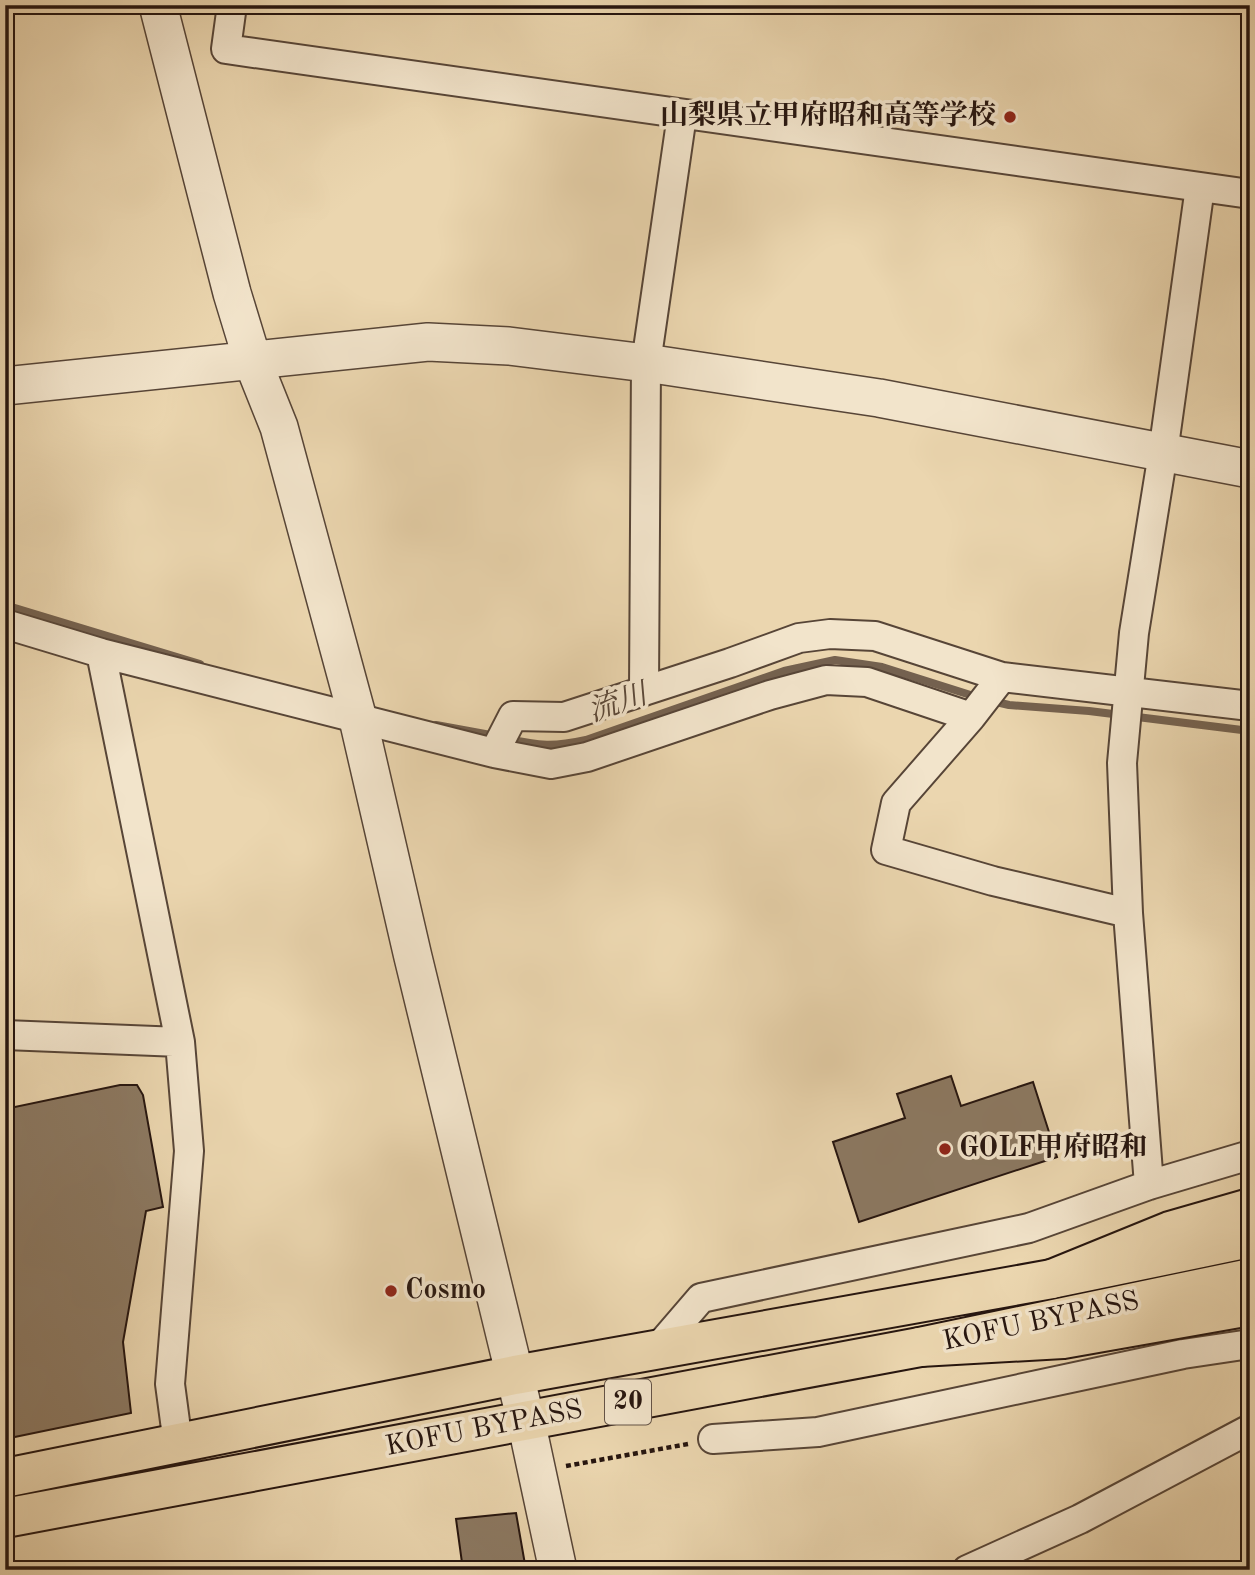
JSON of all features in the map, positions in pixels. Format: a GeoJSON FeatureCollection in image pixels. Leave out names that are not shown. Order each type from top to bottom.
{"type":"FeatureCollection","features":[{"type":"Feature","properties":{"kind":"highway"},"geometry":{"type":"LineString","coordinates":[[1052,1279],[1170,1231],[1250,1208]]}},
{"type":"Feature","properties":{"kind":"highway","name":"KOFU BYPASS"},"geometry":{"type":"LineString","coordinates":[[5,1478],[515,1375],[1052,1279],[1250,1238]]}},
{"type":"Feature","properties":{"kind":"highway","name":"KOFU BYPASS"},"geometry":{"type":"LineString","coordinates":[[5,1518],[920,1347],[1250,1278]]}},
{"type":"Feature","properties":{"kind":"highway"},"geometry":{"type":"LineString","coordinates":[[920,1347],[1063,1339],[1250,1306]]}},
{"type":"Feature","properties":{"kind":"street"},"geometry":{"type":"LineString","coordinates":[[158,5],[229,280],[253,362],[279,427],[358,719],[526,1421],[558,1570]]}},
{"type":"Feature","properties":{"kind":"street"},"geometry":{"type":"LineString","coordinates":[[232,5],[226,49],[1250,194]]}},
{"type":"Feature","properties":{"kind":"street"},"geometry":{"type":"LineString","coordinates":[[644,691],[646,363],[682,115]]}},
{"type":"Feature","properties":{"kind":"street"},"geometry":{"type":"LineString","coordinates":[[1149,1185],[1128,913],[1122,763],[1134,633],[1163,453],[1200,187]]}},
{"type":"Feature","properties":{"kind":"street"},"geometry":{"type":"LineString","coordinates":[[5,386],[428,342],[509,346],[646,363],[878,398],[1250,468]]}},
{"type":"Feature","properties":{"kind":"street"},"geometry":{"type":"LineString","coordinates":[[5,624],[101,653],[358,719],[494,753],[551,764],[587,757],[771,695],[826,680],[867,682],[971,718]]}},
{"type":"Feature","properties":{"kind":"street"},"geometry":{"type":"LineString","coordinates":[[494,753],[513,716],[564,717],[799,638],[830,634],[876,636],[1002,677],[1250,706]]}},
{"type":"Feature","properties":{"kind":"street"},"geometry":{"type":"LineString","coordinates":[[101,653],[180,1042],[189,1151],[170,1384],[178,1444]]}},
{"type":"Feature","properties":{"kind":"street"},"geometry":{"type":"LineString","coordinates":[[1002,677],[971,718],[897,803],[886,849],[993,881],[1128,913]]}},
{"type":"Feature","properties":{"kind":"street"},"geometry":{"type":"LineString","coordinates":[[5,1035],[180,1042]]}},
{"type":"Feature","properties":{"kind":"street"},"geometry":{"type":"LineString","coordinates":[[658,1348],[701,1298],[1029,1228],[1149,1185],[1250,1155]]}},
{"type":"Feature","properties":{"kind":"street"},"geometry":{"type":"LineString","coordinates":[[713,1440],[818,1432],[1183,1354],[1250,1344]]}},
{"type":"Feature","properties":{"kind":"street"},"geometry":{"type":"LineString","coordinates":[[967,1570],[1080,1519],[1250,1429]]}},
{"type":"Feature","properties":{"kind":"path"},"geometry":{"type":"LineString","coordinates":[[537,1472],[713,1440]]}},
{"type":"Feature","properties":{"kind":"building","name":"GOLF甲府昭和"},"geometry":{"type":"Polygon","coordinates":[[[951,1076],[961,1106],[1033,1082],[1057,1157],[859,1222],[833,1142],[905,1118],[897,1094],[951,1076]]]}},
{"type":"Feature","properties":{"kind":"building"},"geometry":{"type":"Polygon","coordinates":[[[120,1085],[137,1085],[143,1095],[163,1207],[146,1211],[123,1342],[131,1413],[5,1439],[5,1109],[120,1085]]]}},
{"type":"Feature","properties":{"kind":"building"},"geometry":{"type":"Polygon","coordinates":[[[516,1513],[526,1570],[463,1570],[456,1519],[516,1513]]]}},
{"type":"Feature","properties":{"kind":"waterway","name":"流川"},"geometry":{"type":"LineString","coordinates":[[5,605],[200,664]]}},
{"type":"Feature","properties":{"kind":"waterway","name":"流川"},"geometry":{"type":"LineString","coordinates":[[508,739],[547,745],[586,740],[784,671],[835,660],[882,667],[980,698]]}},
{"type":"Feature","properties":{"kind":"waterway","name":"流川"},"geometry":{"type":"LineString","coordinates":[[992,701],[1250,731]]}},
{"type":"Feature","properties":{"kind":"waterway","name":"流川"},"geometry":{"type":"LineString","coordinates":[[436,725],[496,736]]}},
{"type":"Feature","properties":{"kind":"place","name":"山梨県立甲府昭和高等学校"},"geometry":{"type":"Point","coordinates":[1010,117]}},
{"type":"Feature","properties":{"kind":"place","name":"GOLF甲府昭和"},"geometry":{"type":"Point","coordinates":[945,1149]}},
{"type":"Feature","properties":{"kind":"place","name":"Cosmo"},"geometry":{"type":"Point","coordinates":[391,1291]}}]}
